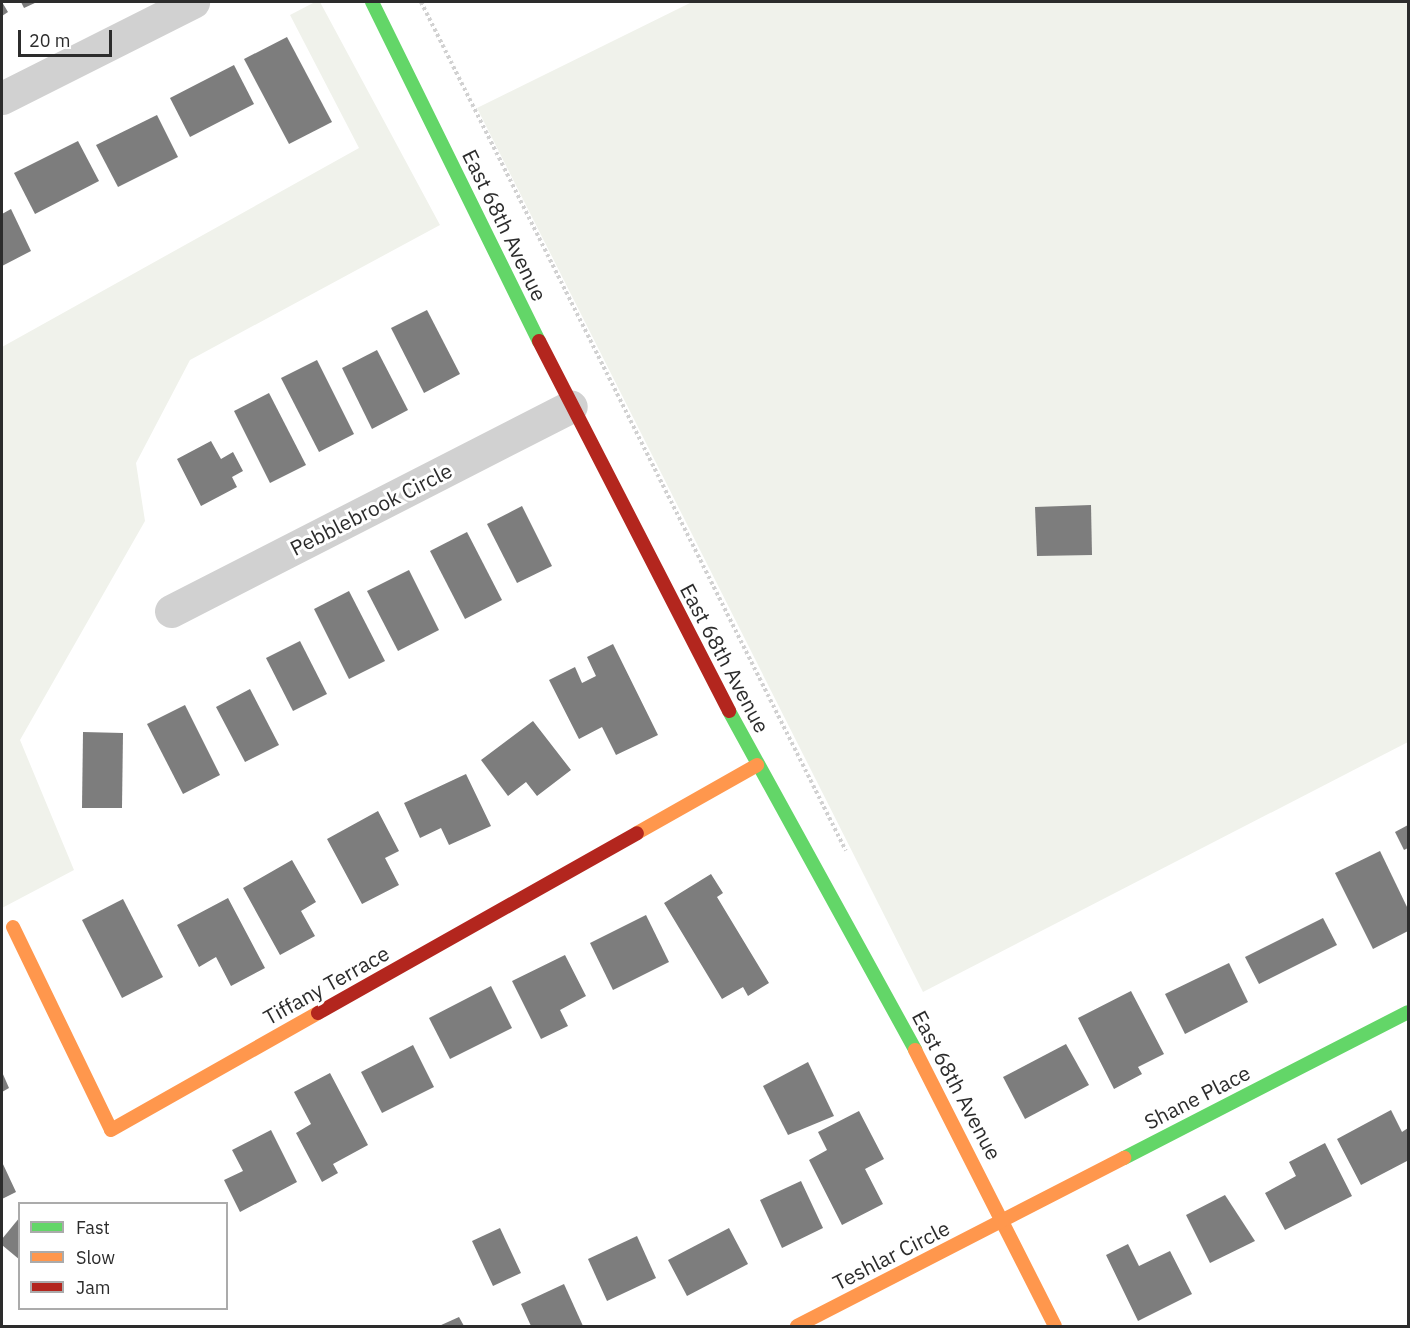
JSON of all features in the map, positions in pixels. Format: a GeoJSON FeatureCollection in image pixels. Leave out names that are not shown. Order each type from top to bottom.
{"type":"FeatureCollection","features":[{"type":"Feature","properties":{"kind":"street"},"geometry":{"type":"LineString","coordinates":[[2,98],[193,2]]}},
{"type":"Feature","properties":{"kind":"street","name":"East 68th Avenue"},"geometry":{"type":"LineString","coordinates":[[372,2],[571,406],[758,765],[872,969],[1004,1220],[1055,1326]]}},
{"type":"Feature","properties":{"kind":"street","name":"Pebblebrook Circle"},"geometry":{"type":"LineString","coordinates":[[171,611],[571,406]]}},
{"type":"Feature","properties":{"kind":"street","name":"Tiffany Terrace"},"geometry":{"type":"LineString","coordinates":[[13,927],[111,1130],[758,765]]}},
{"type":"Feature","properties":{"kind":"street","name":"Shane Place"},"geometry":{"type":"LineString","coordinates":[[1004,1220],[1408,1012]]}},
{"type":"Feature","properties":{"kind":"street","name":"Teshlar Circle"},"geometry":{"type":"LineString","coordinates":[[797,1326],[1004,1220]]}},
{"type":"Feature","properties":{"kind":"path"},"geometry":{"type":"LineString","coordinates":[[421,2],[850,859]]}},
{"type":"Feature","properties":{"kind":"shaded area"},"geometry":{"type":"Polygon","coordinates":[[[315,2],[320,2],[440,225],[190,360],[136,463],[145,521],[20,740],[74,870],[2,908],[2,347],[359,148],[290,15],[315,2]]]}},
{"type":"Feature","properties":{"kind":"shaded area"},"geometry":{"type":"Polygon","coordinates":[[[692,2],[1408,2],[1408,742],[923,992],[477,108],[692,2]]]}},
{"type":"Feature","properties":{"kind":"building"},"geometry":{"type":"Polygon","coordinates":[[[2,2],[8,12],[2,16],[2,2]]]}},
{"type":"Feature","properties":{"kind":"building"},"geometry":{"type":"Polygon","coordinates":[[[21,2],[37,2],[24,8],[21,2]]]}},
{"type":"Feature","properties":{"kind":"building"},"geometry":{"type":"Polygon","coordinates":[[[287,37],[332,122],[289,144],[244,59],[287,37]]]}},
{"type":"Feature","properties":{"kind":"building"},"geometry":{"type":"Polygon","coordinates":[[[234,65],[254,104],[190,137],[170,98],[234,65]]]}},
{"type":"Feature","properties":{"kind":"building"},"geometry":{"type":"Polygon","coordinates":[[[157,115],[178,157],[118,187],[96,145],[157,115]]]}},
{"type":"Feature","properties":{"kind":"building"},"geometry":{"type":"Polygon","coordinates":[[[78,141],[99,181],[35,214],[14,173],[78,141]]]}},
{"type":"Feature","properties":{"kind":"building"},"geometry":{"type":"Polygon","coordinates":[[[11,209],[31,251],[2,266],[2,214],[11,209]]]}},
{"type":"Feature","properties":{"kind":"building"},"geometry":{"type":"Polygon","coordinates":[[[427,310],[460,374],[424,393],[391,328],[427,310]]]}},
{"type":"Feature","properties":{"kind":"building"},"geometry":{"type":"Polygon","coordinates":[[[377,350],[408,410],[372,429],[342,368],[377,350]]]}},
{"type":"Feature","properties":{"kind":"building"},"geometry":{"type":"Polygon","coordinates":[[[317,360],[354,434],[319,452],[281,378],[317,360]]]}},
{"type":"Feature","properties":{"kind":"building"},"geometry":{"type":"Polygon","coordinates":[[[269,393],[306,465],[270,483],[234,411],[269,393]]]}},
{"type":"Feature","properties":{"kind":"building"},"geometry":{"type":"Polygon","coordinates":[[[211,441],[221,459],[233,452],[243,471],[232,477],[237,487],[201,506],[177,459],[211,441]]]}},
{"type":"Feature","properties":{"kind":"building"},"geometry":{"type":"Polygon","coordinates":[[[1091,505],[1092,555],[1037,556],[1035,507],[1091,505]]]}},
{"type":"Feature","properties":{"kind":"building"},"geometry":{"type":"Polygon","coordinates":[[[522,506],[552,566],[517,583],[487,524],[522,506]]]}},
{"type":"Feature","properties":{"kind":"building"},"geometry":{"type":"Polygon","coordinates":[[[467,532],[502,600],[465,619],[430,551],[467,532]]]}},
{"type":"Feature","properties":{"kind":"building"},"geometry":{"type":"Polygon","coordinates":[[[409,570],[439,630],[398,651],[367,591],[409,570]]]}},
{"type":"Feature","properties":{"kind":"building"},"geometry":{"type":"Polygon","coordinates":[[[349,591],[385,661],[349,679],[314,609],[349,591]]]}},
{"type":"Feature","properties":{"kind":"building"},"geometry":{"type":"Polygon","coordinates":[[[300,641],[327,694],[293,711],[266,658],[300,641]]]}},
{"type":"Feature","properties":{"kind":"building"},"geometry":{"type":"Polygon","coordinates":[[[613,644],[658,735],[616,755],[602,727],[579,739],[549,680],[575,667],[582,683],[596,676],[587,657],[613,644]]]}},
{"type":"Feature","properties":{"kind":"building"},"geometry":{"type":"Polygon","coordinates":[[[250,689],[279,745],[245,762],[216,707],[250,689]]]}},
{"type":"Feature","properties":{"kind":"building"},"geometry":{"type":"Polygon","coordinates":[[[185,705],[220,775],[183,794],[147,724],[185,705]]]}},
{"type":"Feature","properties":{"kind":"building"},"geometry":{"type":"Polygon","coordinates":[[[533,721],[571,770],[537,796],[526,782],[508,796],[481,760],[533,721]]]}},
{"type":"Feature","properties":{"kind":"building"},"geometry":{"type":"Polygon","coordinates":[[[83,732],[123,733],[122,808],[82,808],[83,732]]]}},
{"type":"Feature","properties":{"kind":"building"},"geometry":{"type":"Polygon","coordinates":[[[466,774],[491,826],[449,845],[441,828],[420,838],[404,803],[466,774]]]}},
{"type":"Feature","properties":{"kind":"building"},"geometry":{"type":"Polygon","coordinates":[[[378,811],[399,851],[385,858],[399,885],[362,904],[327,839],[378,811]]]}},
{"type":"Feature","properties":{"kind":"building"},"geometry":{"type":"Polygon","coordinates":[[[1408,825],[1408,848],[1404,850],[1395,832],[1408,825]]]}},
{"type":"Feature","properties":{"kind":"building"},"geometry":{"type":"Polygon","coordinates":[[[1380,851],[1408,909],[1408,931],[1373,949],[1335,873],[1380,851]]]}},
{"type":"Feature","properties":{"kind":"building"},"geometry":{"type":"Polygon","coordinates":[[[292,860],[316,902],[301,911],[315,936],[280,955],[243,888],[292,860]]]}},
{"type":"Feature","properties":{"kind":"building"},"geometry":{"type":"Polygon","coordinates":[[[711,874],[723,893],[717,897],[769,983],[748,996],[743,987],[722,999],[664,903],[711,874]]]}},
{"type":"Feature","properties":{"kind":"building"},"geometry":{"type":"Polygon","coordinates":[[[228,898],[265,968],[231,986],[216,957],[199,967],[177,925],[228,898]]]}},
{"type":"Feature","properties":{"kind":"building"},"geometry":{"type":"Polygon","coordinates":[[[123,899],[163,977],[122,998],[82,920],[123,899]]]}},
{"type":"Feature","properties":{"kind":"building"},"geometry":{"type":"Polygon","coordinates":[[[646,915],[669,962],[613,990],[590,943],[646,915]]]}},
{"type":"Feature","properties":{"kind":"building"},"geometry":{"type":"Polygon","coordinates":[[[1323,918],[1337,945],[1259,984],[1245,957],[1323,918]]]}},
{"type":"Feature","properties":{"kind":"building"},"geometry":{"type":"Polygon","coordinates":[[[565,955],[586,996],[560,1010],[568,1026],[541,1039],[512,981],[565,955]]]}},
{"type":"Feature","properties":{"kind":"building"},"geometry":{"type":"Polygon","coordinates":[[[1229,963],[1248,1002],[1185,1034],[1165,994],[1229,963]]]}},
{"type":"Feature","properties":{"kind":"building"},"geometry":{"type":"Polygon","coordinates":[[[491,986],[512,1028],[450,1059],[429,1018],[491,986]]]}},
{"type":"Feature","properties":{"kind":"building"},"geometry":{"type":"Polygon","coordinates":[[[1131,991],[1164,1054],[1138,1067],[1142,1074],[1114,1089],[1078,1018],[1131,991]]]}},
{"type":"Feature","properties":{"kind":"building"},"geometry":{"type":"Polygon","coordinates":[[[1066,1044],[1089,1085],[1025,1119],[1003,1077],[1066,1044]]]}},
{"type":"Feature","properties":{"kind":"building"},"geometry":{"type":"Polygon","coordinates":[[[413,1045],[434,1087],[382,1113],[361,1072],[413,1045]]]}},
{"type":"Feature","properties":{"kind":"building"},"geometry":{"type":"Polygon","coordinates":[[[808,1062],[834,1116],[788,1135],[763,1086],[808,1062]]]}},
{"type":"Feature","properties":{"kind":"building"},"geometry":{"type":"Polygon","coordinates":[[[2,1072],[9,1088],[2,1092],[2,1072]]]}},
{"type":"Feature","properties":{"kind":"building"},"geometry":{"type":"Polygon","coordinates":[[[330,1073],[368,1145],[333,1164],[338,1173],[322,1182],[296,1133],[311,1124],[294,1092],[330,1073]]]}},
{"type":"Feature","properties":{"kind":"building"},"geometry":{"type":"Polygon","coordinates":[[[1391,1110],[1402,1132],[1408,1128],[1408,1164],[1407,1161],[1361,1185],[1337,1139],[1391,1110]]]}},
{"type":"Feature","properties":{"kind":"building"},"geometry":{"type":"Polygon","coordinates":[[[859,1111],[884,1159],[865,1169],[883,1204],[842,1225],[809,1160],[827,1150],[818,1132],[859,1111]]]}},
{"type":"Feature","properties":{"kind":"building"},"geometry":{"type":"Polygon","coordinates":[[[271,1130],[297,1182],[240,1212],[224,1180],[243,1171],[232,1150],[271,1130]]]}},
{"type":"Feature","properties":{"kind":"building"},"geometry":{"type":"Polygon","coordinates":[[[1325,1143],[1352,1196],[1285,1230],[1265,1193],[1296,1176],[1289,1162],[1325,1143]]]}},
{"type":"Feature","properties":{"kind":"building"},"geometry":{"type":"Polygon","coordinates":[[[2,1162],[16,1192],[2,1199],[2,1162]]]}},
{"type":"Feature","properties":{"kind":"building"},"geometry":{"type":"Polygon","coordinates":[[[801,1181],[823,1228],[782,1248],[760,1200],[801,1181]]]}},
{"type":"Feature","properties":{"kind":"building"},"geometry":{"type":"Polygon","coordinates":[[[1225,1195],[1255,1241],[1210,1263],[1186,1215],[1225,1195]]]}},
{"type":"Feature","properties":{"kind":"building"},"geometry":{"type":"Polygon","coordinates":[[[18,1219],[18,1258],[2,1245],[2,1239],[18,1219]]]}},
{"type":"Feature","properties":{"kind":"building"},"geometry":{"type":"Polygon","coordinates":[[[500,1228],[521,1273],[493,1286],[472,1241],[500,1228]]]}},
{"type":"Feature","properties":{"kind":"building"},"geometry":{"type":"Polygon","coordinates":[[[729,1228],[748,1264],[687,1296],[668,1260],[729,1228]]]}},
{"type":"Feature","properties":{"kind":"building"},"geometry":{"type":"Polygon","coordinates":[[[637,1236],[656,1278],[607,1301],[588,1259],[637,1236]]]}},
{"type":"Feature","properties":{"kind":"building"},"geometry":{"type":"Polygon","coordinates":[[[1128,1244],[1139,1266],[1170,1251],[1192,1294],[1138,1321],[1106,1255],[1128,1244]]]}},
{"type":"Feature","properties":{"kind":"building"},"geometry":{"type":"Polygon","coordinates":[[[564,1284],[583,1326],[531,1326],[521,1304],[564,1284]]]}},
{"type":"Feature","properties":{"kind":"building"},"geometry":{"type":"Polygon","coordinates":[[[459,1317],[464,1326],[439,1326],[459,1317]]]}},
{"type":"Feature","properties":{"kind":"traffic: fast"},"geometry":{"type":"LineString","coordinates":[[372,2],[539,341]]}},
{"type":"Feature","properties":{"kind":"traffic: fast"},"geometry":{"type":"LineString","coordinates":[[729,711],[915,1050]]}},
{"type":"Feature","properties":{"kind":"traffic: fast"},"geometry":{"type":"LineString","coordinates":[[1124,1158],[1408,1012]]}},
{"type":"Feature","properties":{"kind":"traffic: slow"},"geometry":{"type":"LineString","coordinates":[[637,833],[757,765]]}},
{"type":"Feature","properties":{"kind":"traffic: slow"},"geometry":{"type":"LineString","coordinates":[[13,927],[111,1130],[318,1013]]}},
{"type":"Feature","properties":{"kind":"traffic: slow"},"geometry":{"type":"LineString","coordinates":[[915,1050],[1055,1326]]}},
{"type":"Feature","properties":{"kind":"traffic: slow"},"geometry":{"type":"LineString","coordinates":[[797,1326],[1124,1158]]}},
{"type":"Feature","properties":{"kind":"traffic: jam"},"geometry":{"type":"LineString","coordinates":[[539,341],[729,711]]}},
{"type":"Feature","properties":{"kind":"traffic: jam"},"geometry":{"type":"LineString","coordinates":[[318,1013],[637,833]]}}]}
